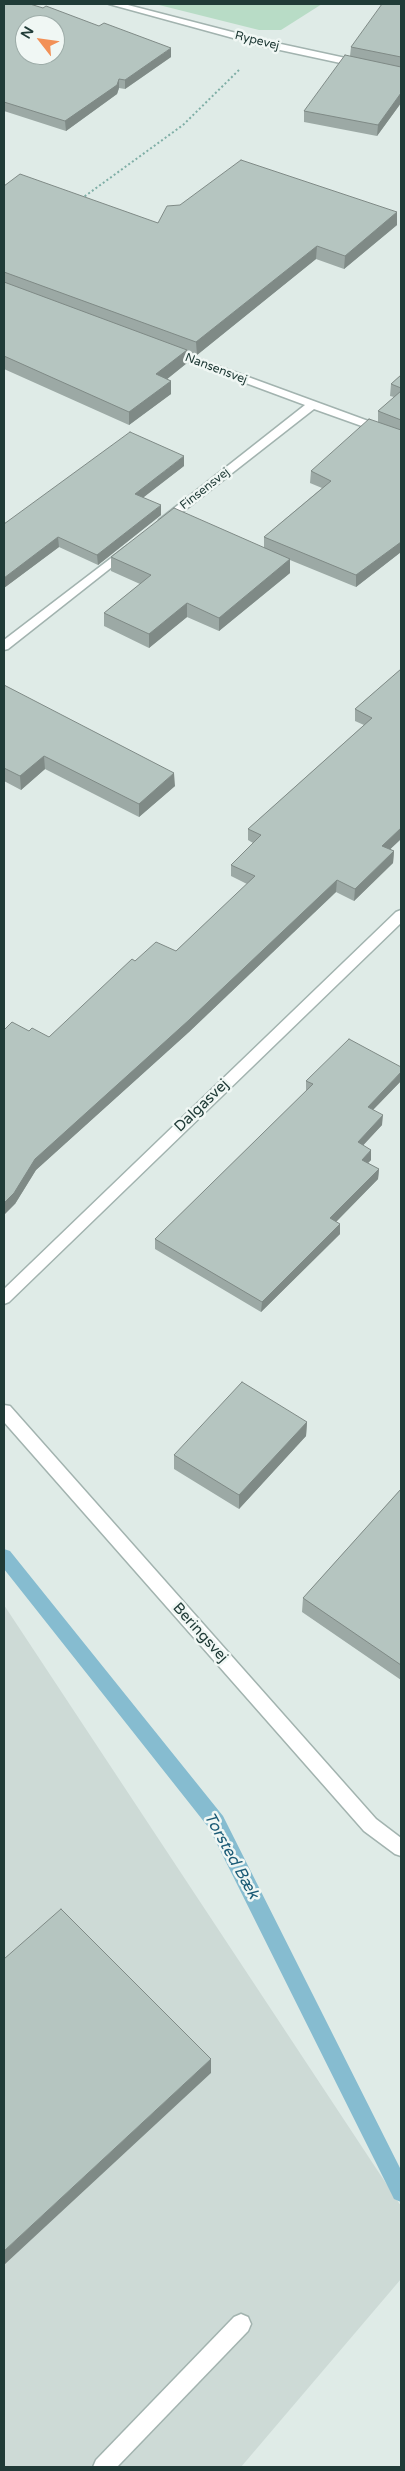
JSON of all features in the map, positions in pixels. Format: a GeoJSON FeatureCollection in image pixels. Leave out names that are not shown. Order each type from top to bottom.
{"type":"FeatureCollection","features":[{"type":"Feature","properties":{"kind":"street","name":"Rypevej"},"geometry":{"type":"LineString","coordinates":[[114,4],[266,44],[401,73]]}},
{"type":"Feature","properties":{"kind":"street","name":"Nansensvej"},"geometry":{"type":"LineString","coordinates":[[160,347],[401,437]]}},
{"type":"Feature","properties":{"kind":"street","name":"Finsensvej"},"geometry":{"type":"LineString","coordinates":[[151,531],[312,405]]}},
{"type":"Feature","properties":{"kind":"street"},"geometry":{"type":"LineString","coordinates":[[4,646],[136,543]]}},
{"type":"Feature","properties":{"kind":"street","name":"Dalgasvej"},"geometry":{"type":"LineString","coordinates":[[4,1298],[401,914]]}},
{"type":"Feature","properties":{"kind":"street","name":"Beringsvej"},"geometry":{"type":"LineString","coordinates":[[4,1412],[370,1825],[401,1848]]}},
{"type":"Feature","properties":{"kind":"street"},"geometry":{"type":"LineString","coordinates":[[103,2467],[242,2324]]}},
{"type":"Feature","properties":{"kind":"path"},"geometry":{"type":"LineString","coordinates":[[74,204],[183,125],[266,44]]}},
{"type":"Feature","properties":{"kind":"shaded area"},"geometry":{"type":"Polygon","coordinates":[[[4,1605],[401,2206],[401,2279],[241,2467],[4,2467],[4,1605]]]}},
{"type":"Feature","properties":{"kind":"green space"},"geometry":{"type":"Polygon","coordinates":[[[155,4],[322,4],[281,30],[259,30],[155,4]]]}},
{"type":"Feature","properties":{"kind":"building"},"geometry":{"type":"Polygon","coordinates":[[[4,4],[30,4],[43,8],[46,6],[99,26],[104,23],[171,48],[125,80],[119,79],[117,85],[65,121],[4,102],[4,4]]]}},
{"type":"Feature","properties":{"kind":"building"},"geometry":{"type":"Polygon","coordinates":[[[382,4],[401,4],[401,57],[351,47],[382,4]]]}},
{"type":"Feature","properties":{"kind":"building"},"geometry":{"type":"Polygon","coordinates":[[[345,55],[401,67],[401,93],[378,125],[304,111],[345,55]]]}},
{"type":"Feature","properties":{"kind":"building"},"geometry":{"type":"Polygon","coordinates":[[[241,160],[397,212],[345,256],[317,246],[196,342],[4,272],[4,186],[20,174],[158,223],[167,206],[180,205],[241,160]]]}},
{"type":"Feature","properties":{"kind":"building"},"geometry":{"type":"Polygon","coordinates":[[[4,282],[187,350],[156,374],[171,381],[129,412],[4,356],[4,282]]]}},
{"type":"Feature","properties":{"kind":"building"},"geometry":{"type":"Polygon","coordinates":[[[401,375],[401,388],[391,384],[401,375]]]}},
{"type":"Feature","properties":{"kind":"building"},"geometry":{"type":"Polygon","coordinates":[[[401,391],[401,420],[378,411],[401,391]]]}},
{"type":"Feature","properties":{"kind":"building"},"geometry":{"type":"Polygon","coordinates":[[[369,419],[401,430],[401,542],[356,575],[264,537],[331,481],[311,471],[369,419]]]}},
{"type":"Feature","properties":{"kind":"building"},"geometry":{"type":"Polygon","coordinates":[[[130,432],[184,456],[135,494],[161,505],[97,555],[58,537],[4,578],[4,524],[130,432]]]}},
{"type":"Feature","properties":{"kind":"building"},"geometry":{"type":"Polygon","coordinates":[[[174,508],[290,559],[219,618],[187,603],[149,634],[104,613],[151,575],[111,557],[174,508]]]}},
{"type":"Feature","properties":{"kind":"building"},"geometry":{"type":"Polygon","coordinates":[[[401,669],[401,828],[382,846],[394,851],[355,889],[337,880],[189,1020],[35,1159],[14,1193],[4,1203],[4,1030],[12,1022],[29,1031],[32,1028],[49,1037],[132,959],[135,961],[156,942],[176,951],[255,876],[231,865],[261,835],[248,829],[372,718],[355,709],[401,669]]]}},
{"type":"Feature","properties":{"kind":"building"},"geometry":{"type":"Polygon","coordinates":[[[4,685],[174,773],[139,804],[44,756],[20,776],[4,768],[4,685]]]}},
{"type":"Feature","properties":{"kind":"building"},"geometry":{"type":"Polygon","coordinates":[[[349,1039],[401,1067],[401,1072],[368,1107],[383,1115],[358,1142],[371,1150],[362,1160],[379,1169],[330,1218],[340,1224],[262,1302],[155,1239],[313,1084],[306,1081],[349,1039]]]}},
{"type":"Feature","properties":{"kind":"building"},"geometry":{"type":"Polygon","coordinates":[[[242,1382],[307,1422],[239,1495],[174,1455],[242,1382]]]}},
{"type":"Feature","properties":{"kind":"building"},"geometry":{"type":"Polygon","coordinates":[[[401,1489],[401,1665],[303,1598],[401,1489]]]}},
{"type":"Feature","properties":{"kind":"building"},"geometry":{"type":"Polygon","coordinates":[[[61,1909],[211,2059],[4,2251],[4,1959],[61,1909]]]}},
{"type":"Feature","properties":{"kind":"waterway","name":"Torsted Bæk"},"geometry":{"type":"LineString","coordinates":[[4,1556],[216,1822],[401,2192]]}}]}
